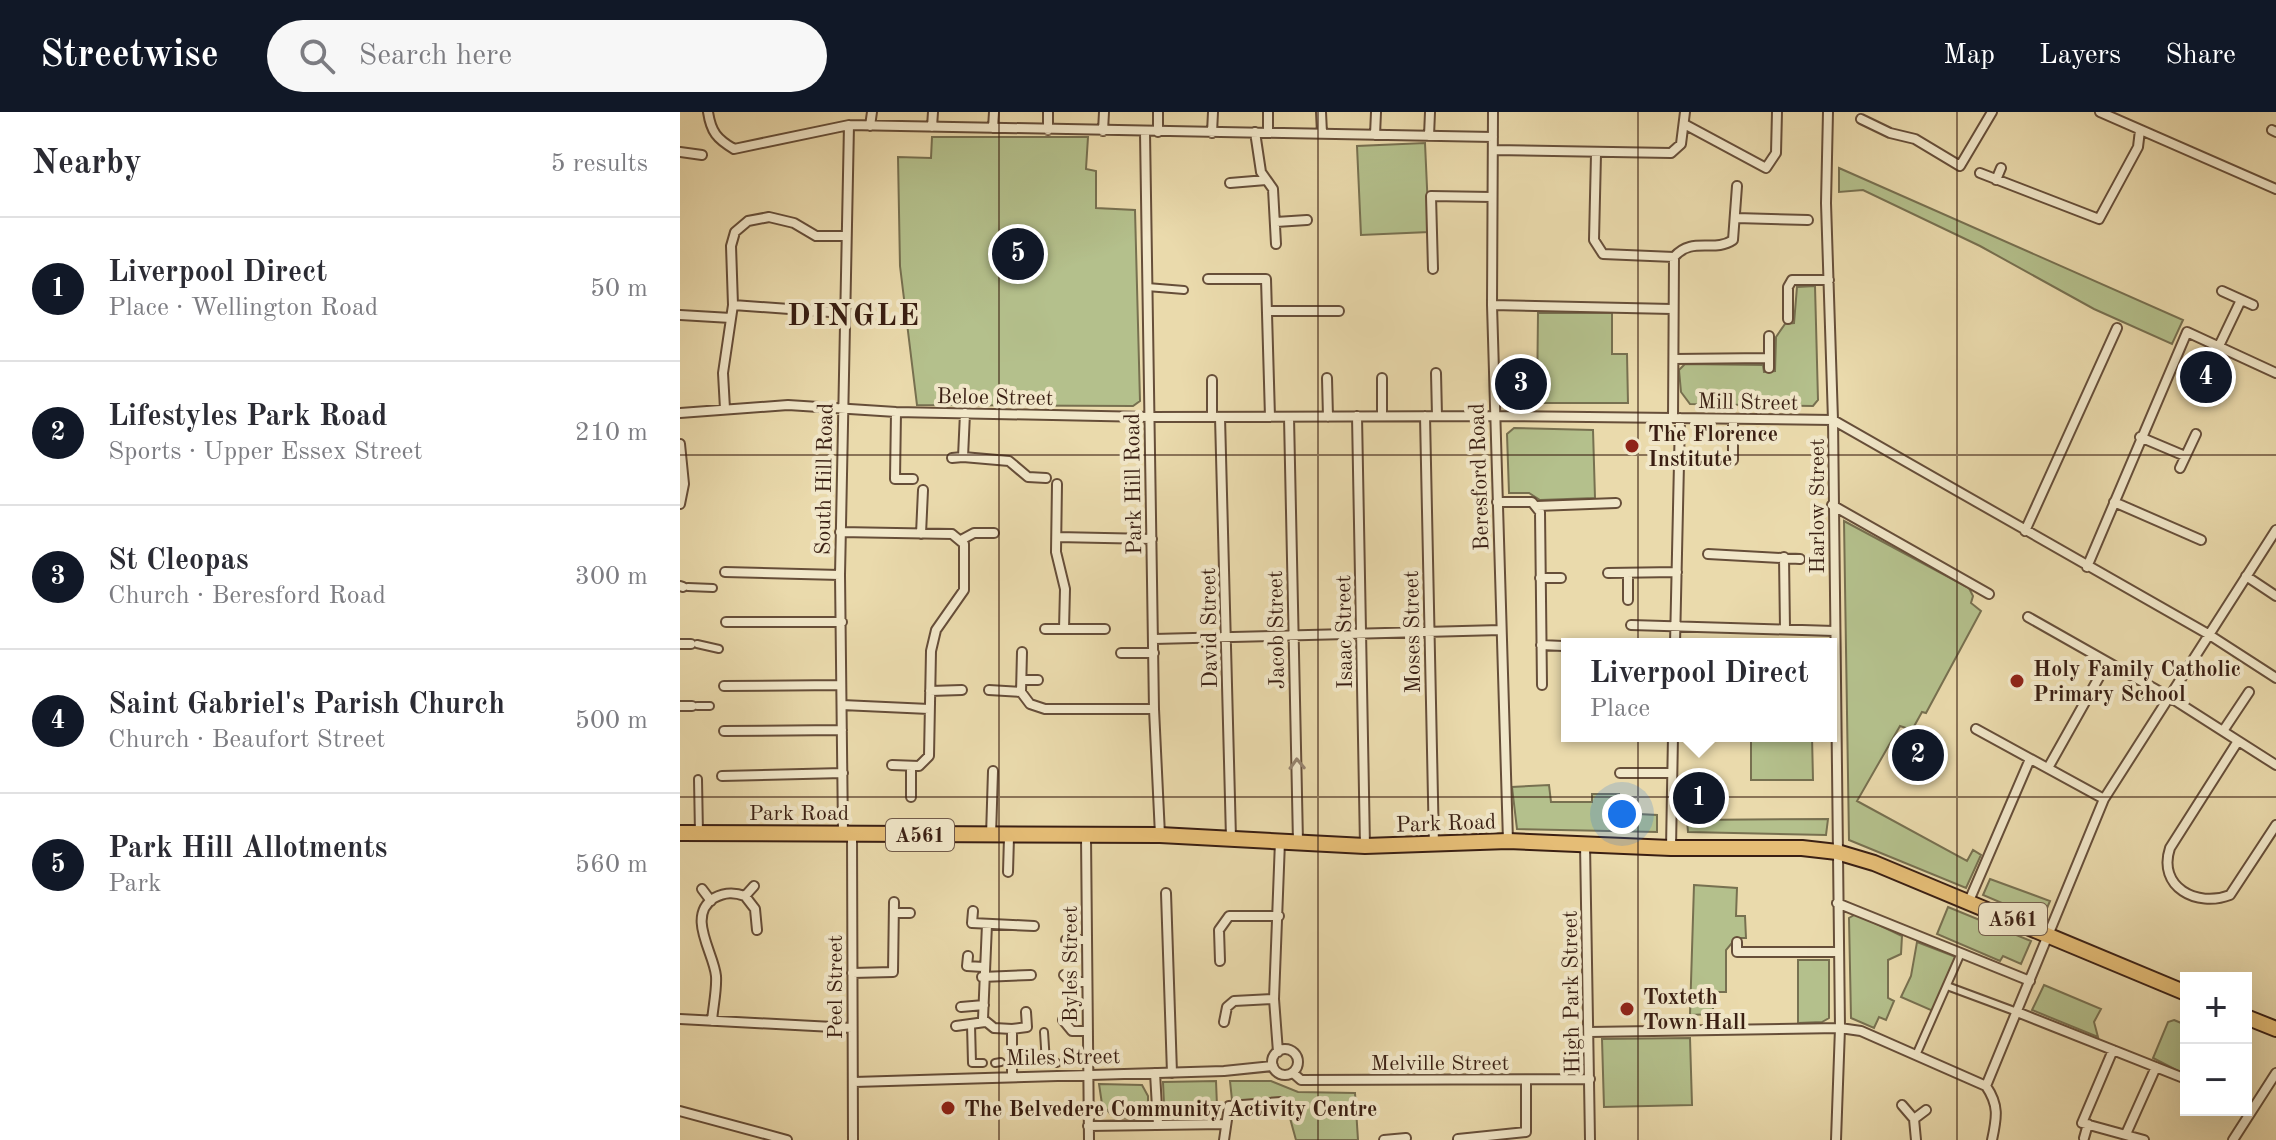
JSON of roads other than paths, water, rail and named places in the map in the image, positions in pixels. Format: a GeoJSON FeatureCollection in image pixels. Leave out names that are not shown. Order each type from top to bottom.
{"type":"FeatureCollection","features":[{"type":"Feature","properties":{"kind":"highway","name":"Park Road"},"geometry":{"type":"LineString","coordinates":[[680,833],[991,837],[1160,835],[1365,846],[1434,846],[1508,841],[1671,848],[1802,848],[1837,852],[1969,901],[2180,990]]}},
{"type":"Feature","properties":{"kind":"highway"},"geometry":{"type":"LineString","coordinates":[[2252,1019],[2276,1029]]}},
{"type":"Feature","properties":{"kind":"street"},"geometry":{"type":"LineString","coordinates":[[708,112],[710,126],[718,139],[734,149],[849,125],[1493,137]]}},
{"type":"Feature","properties":{"kind":"street"},"geometry":{"type":"LineString","coordinates":[[870,126],[872,112]]}},
{"type":"Feature","properties":{"kind":"street"},"geometry":{"type":"LineString","coordinates":[[932,127],[933,112]]}},
{"type":"Feature","properties":{"kind":"street"},"geometry":{"type":"LineString","coordinates":[[993,128],[994,112]]}},
{"type":"Feature","properties":{"kind":"street"},"geometry":{"type":"LineString","coordinates":[[1048,112],[1048,130]]}},
{"type":"Feature","properties":{"kind":"street"},"geometry":{"type":"LineString","coordinates":[[1103,131],[1104,112]]}},
{"type":"Feature","properties":{"kind":"street"},"geometry":{"type":"LineString","coordinates":[[1158,112],[1158,132]]}},
{"type":"Feature","properties":{"kind":"street"},"geometry":{"type":"LineString","coordinates":[[1212,133],[1213,112]]}},
{"type":"Feature","properties":{"kind":"street"},"geometry":{"type":"LineString","coordinates":[[1268,112],[1268,132]]}},
{"type":"Feature","properties":{"kind":"street"},"geometry":{"type":"LineString","coordinates":[[1321,112],[1322,133]]}},
{"type":"Feature","properties":{"kind":"street"},"geometry":{"type":"LineString","coordinates":[[1375,135],[1376,112]]}},
{"type":"Feature","properties":{"kind":"street"},"geometry":{"type":"LineString","coordinates":[[1429,136],[1430,112]]}},
{"type":"Feature","properties":{"kind":"street","name":"Beresford Road"},"geometry":{"type":"LineString","coordinates":[[1493,112],[1492,305],[1508,841]]}},
{"type":"Feature","properties":{"kind":"street"},"geometry":{"type":"LineString","coordinates":[[1493,150],[1671,153],[1681,144],[1686,125],[1685,112]]}},
{"type":"Feature","properties":{"kind":"street"},"geometry":{"type":"LineString","coordinates":[[1686,125],[1766,168],[1776,153],[1777,112]]}},
{"type":"Feature","properties":{"kind":"street","name":"Harlow Street"},"geometry":{"type":"LineString","coordinates":[[1828,112],[1834,638]]}},
{"type":"Feature","properties":{"kind":"street"},"geometry":{"type":"LineString","coordinates":[[1874,112],[1865,121],[1890,133],[1915,139],[1960,166],[1992,112]]}},
{"type":"Feature","properties":{"kind":"street"},"geometry":{"type":"LineString","coordinates":[[2100,112],[2276,189]]}},
{"type":"Feature","properties":{"kind":"street","name":"South Hill Road"},"geometry":{"type":"LineString","coordinates":[[847,833],[842,730],[840,532],[849,125]]}},
{"type":"Feature","properties":{"kind":"street"},"geometry":{"type":"LineString","coordinates":[[1980,173],[2099,219],[2138,147],[2140,130]]}},
{"type":"Feature","properties":{"kind":"street","name":"Park Hill Road"},"geometry":{"type":"LineString","coordinates":[[1145,132],[1154,709],[1160,835]]}},
{"type":"Feature","properties":{"kind":"street"},"geometry":{"type":"LineString","coordinates":[[1255,132],[1258,158],[1273,189],[1276,244]]}},
{"type":"Feature","properties":{"kind":"street"},"geometry":{"type":"LineString","coordinates":[[680,152],[702,155]]}},
{"type":"Feature","properties":{"kind":"street"},"geometry":{"type":"LineString","coordinates":[[1596,154],[1594,240],[1603,254],[1674,257],[1690,244],[1729,243],[1735,236],[1737,186]]}},
{"type":"Feature","properties":{"kind":"street"},"geometry":{"type":"LineString","coordinates":[[1996,180],[2001,168]]}},
{"type":"Feature","properties":{"kind":"street"},"geometry":{"type":"LineString","coordinates":[[1230,183],[1266,180]]}},
{"type":"Feature","properties":{"kind":"street"},"geometry":{"type":"LineString","coordinates":[[1433,269],[1431,196],[1492,197]]}},
{"type":"Feature","properties":{"kind":"street"},"geometry":{"type":"LineString","coordinates":[[725,409],[723,373],[733,305],[731,246],[735,232],[748,221],[769,217],[794,223],[816,236],[846,236]]}},
{"type":"Feature","properties":{"kind":"street"},"geometry":{"type":"LineString","coordinates":[[1736,218],[1808,220]]}},
{"type":"Feature","properties":{"kind":"street"},"geometry":{"type":"LineString","coordinates":[[1276,222],[1307,220]]}},
{"type":"Feature","properties":{"kind":"street"},"geometry":{"type":"LineString","coordinates":[[1674,257],[1672,309],[1679,460],[1675,638]]}},
{"type":"Feature","properties":{"kind":"street"},"geometry":{"type":"LineString","coordinates":[[1208,279],[1266,279],[1270,417]]}},
{"type":"Feature","properties":{"kind":"street"},"geometry":{"type":"LineString","coordinates":[[1788,319],[1788,287],[1792,280],[1829,280]]}},
{"type":"Feature","properties":{"kind":"street"},"geometry":{"type":"LineString","coordinates":[[1147,287],[1184,290]]}},
{"type":"Feature","properties":{"kind":"street"},"geometry":{"type":"LineString","coordinates":[[2222,291],[2253,305]]}},
{"type":"Feature","properties":{"kind":"street"},"geometry":{"type":"LineString","coordinates":[[2219,346],[2241,300]]}},
{"type":"Feature","properties":{"kind":"street"},"geometry":{"type":"LineString","coordinates":[[733,305],[844,313]]}},
{"type":"Feature","properties":{"kind":"street"},"geometry":{"type":"LineString","coordinates":[[1492,305],[1672,309]]}},
{"type":"Feature","properties":{"kind":"street"},"geometry":{"type":"LineString","coordinates":[[1267,311],[1339,311]]}},
{"type":"Feature","properties":{"kind":"street"},"geometry":{"type":"LineString","coordinates":[[680,315],[731,318]]}},
{"type":"Feature","properties":{"kind":"street"},"geometry":{"type":"LineString","coordinates":[[2025,531],[2117,328]]}},
{"type":"Feature","properties":{"kind":"street"},"geometry":{"type":"LineString","coordinates":[[2087,567],[2187,332],[2276,373]]}},
{"type":"Feature","properties":{"kind":"street"},"geometry":{"type":"LineString","coordinates":[[1674,359],[1768,363],[1769,336]]}},
{"type":"Feature","properties":{"kind":"street"},"geometry":{"type":"LineString","coordinates":[[1436,373],[1437,416]]}},
{"type":"Feature","properties":{"kind":"street"},"geometry":{"type":"LineString","coordinates":[[1327,378],[1328,417]]}},
{"type":"Feature","properties":{"kind":"street"},"geometry":{"type":"LineString","coordinates":[[1382,378],[1382,416]]}},
{"type":"Feature","properties":{"kind":"street","name":"David Street"},"geometry":{"type":"LineString","coordinates":[[1212,380],[1226,638],[1231,838]]}},
{"type":"Feature","properties":{"kind":"street","name":"Beloe Street"},"geometry":{"type":"LineString","coordinates":[[680,413],[788,405],[896,412],[1149,417]]}},
{"type":"Feature","properties":{"kind":"street"},"geometry":{"type":"LineString","coordinates":[[896,412],[895,479],[913,479]]}},
{"type":"Feature","properties":{"kind":"street"},"geometry":{"type":"LineString","coordinates":[[963,457],[965,413]]}},
{"type":"Feature","properties":{"kind":"street","name":"Isaac Street"},"geometry":{"type":"LineString","coordinates":[[1357,416],[1365,846]]}},
{"type":"Feature","properties":{"kind":"street","name":"Moses Street"},"geometry":{"type":"LineString","coordinates":[[1425,416],[1434,846]]}},
{"type":"Feature","properties":{"kind":"street","name":"Mill Street"},"geometry":{"type":"LineString","coordinates":[[1149,417],[1495,416],[1833,420],[2208,634],[2276,678]]}},
{"type":"Feature","properties":{"kind":"street","name":"Jacob Street"},"geometry":{"type":"LineString","coordinates":[[1289,417],[1298,842]]}},
{"type":"Feature","properties":{"kind":"street"},"geometry":{"type":"LineString","coordinates":[[1679,460],[1733,460],[1733,419]]}},
{"type":"Feature","properties":{"kind":"street"},"geometry":{"type":"LineString","coordinates":[[2180,468],[2196,434]]}},
{"type":"Feature","properties":{"kind":"street"},"geometry":{"type":"LineString","coordinates":[[2140,437],[2185,456]]}},
{"type":"Feature","properties":{"kind":"street"},"geometry":{"type":"LineString","coordinates":[[680,444],[684,484],[680,504]]}},
{"type":"Feature","properties":{"kind":"street"},"geometry":{"type":"LineString","coordinates":[[952,458],[1009,461],[1028,477],[1046,478]]}},
{"type":"Feature","properties":{"kind":"street"},"geometry":{"type":"LineString","coordinates":[[1057,484],[1056,552],[1065,589],[1064,629]]}},
{"type":"Feature","properties":{"kind":"street"},"geometry":{"type":"LineString","coordinates":[[921,534],[923,490]]}},
{"type":"Feature","properties":{"kind":"street"},"geometry":{"type":"LineString","coordinates":[[1497,502],[1525,501],[1537,506],[1616,503]]}},
{"type":"Feature","properties":{"kind":"street"},"geometry":{"type":"LineString","coordinates":[[2114,502],[2201,540]]}},
{"type":"Feature","properties":{"kind":"street"},"geometry":{"type":"LineString","coordinates":[[1832,505],[1989,594]]}},
{"type":"Feature","properties":{"kind":"street"},"geometry":{"type":"LineString","coordinates":[[1537,506],[1539,678]]}},
{"type":"Feature","properties":{"kind":"street"},"geometry":{"type":"LineString","coordinates":[[1986,1086],[2104,799],[2276,530]]}},
{"type":"Feature","properties":{"kind":"street"},"geometry":{"type":"LineString","coordinates":[[840,532],[952,534],[961,540]]}},
{"type":"Feature","properties":{"kind":"street"},"geometry":{"type":"LineString","coordinates":[[961,540],[974,533],[994,533]]}},
{"type":"Feature","properties":{"kind":"street"},"geometry":{"type":"LineString","coordinates":[[1057,537],[1152,539]]}},
{"type":"Feature","properties":{"kind":"street"},"geometry":{"type":"LineString","coordinates":[[892,765],[919,766],[929,756],[931,651],[936,630],[964,590],[961,540]]}},
{"type":"Feature","properties":{"kind":"street"},"geometry":{"type":"LineString","coordinates":[[1708,554],[1800,559]]}},
{"type":"Feature","properties":{"kind":"street"},"geometry":{"type":"LineString","coordinates":[[1784,557],[1785,629]]}},
{"type":"Feature","properties":{"kind":"street"},"geometry":{"type":"LineString","coordinates":[[725,572],[840,575]]}},
{"type":"Feature","properties":{"kind":"street"},"geometry":{"type":"LineString","coordinates":[[1608,573],[1677,572]]}},
{"type":"Feature","properties":{"kind":"street"},"geometry":{"type":"LineString","coordinates":[[1628,573],[1628,600]]}},
{"type":"Feature","properties":{"kind":"street"},"geometry":{"type":"LineString","coordinates":[[2246,576],[2276,596]]}},
{"type":"Feature","properties":{"kind":"street"},"geometry":{"type":"LineString","coordinates":[[1540,578],[1561,578]]}},
{"type":"Feature","properties":{"kind":"street"},"geometry":{"type":"LineString","coordinates":[[684,587],[713,588]]}},
{"type":"Feature","properties":{"kind":"street"},"geometry":{"type":"LineString","coordinates":[[2028,617],[2171,698],[2276,765]]}},
{"type":"Feature","properties":{"kind":"street"},"geometry":{"type":"LineString","coordinates":[[726,622],[842,622]]}},
{"type":"Feature","properties":{"kind":"street"},"geometry":{"type":"LineString","coordinates":[[1631,625],[1834,631]]}},
{"type":"Feature","properties":{"kind":"street"},"geometry":{"type":"LineString","coordinates":[[1045,629],[1105,629]]}},
{"type":"Feature","properties":{"kind":"street"},"geometry":{"type":"LineString","coordinates":[[1154,639],[1501,630]]}},
{"type":"Feature","properties":{"kind":"street"},"geometry":{"type":"LineString","coordinates":[[680,644],[716,647]]}},
{"type":"Feature","properties":{"kind":"street"},"geometry":{"type":"LineString","coordinates":[[1541,645],[1561,646]]}},
{"type":"Feature","properties":{"kind":"street"},"geometry":{"type":"LineString","coordinates":[[1022,652],[1021,692],[1030,704],[1045,709],[1154,709]]}},
{"type":"Feature","properties":{"kind":"street"},"geometry":{"type":"LineString","coordinates":[[1121,653],[1154,653]]}},
{"type":"Feature","properties":{"kind":"street"},"geometry":{"type":"LineString","coordinates":[[2048,768],[2107,663]]}},
{"type":"Feature","properties":{"kind":"street"},"geometry":{"type":"LineString","coordinates":[[1022,680],[1038,680]]}},
{"type":"Feature","properties":{"kind":"street"},"geometry":{"type":"LineString","coordinates":[[724,686],[841,685]]}},
{"type":"Feature","properties":{"kind":"street"},"geometry":{"type":"LineString","coordinates":[[930,691],[962,690]]}},
{"type":"Feature","properties":{"kind":"street"},"geometry":{"type":"LineString","coordinates":[[989,690],[1021,692]]}},
{"type":"Feature","properties":{"kind":"street"},"geometry":{"type":"LineString","coordinates":[[2223,731],[2249,692]]}},
{"type":"Feature","properties":{"kind":"street"},"geometry":{"type":"LineString","coordinates":[[842,705],[929,709]]}},
{"type":"Feature","properties":{"kind":"street"},"geometry":{"type":"LineString","coordinates":[[680,706],[710,706]]}},
{"type":"Feature","properties":{"kind":"street"},"geometry":{"type":"LineString","coordinates":[[1976,729],[2104,799]]}},
{"type":"Feature","properties":{"kind":"street"},"geometry":{"type":"LineString","coordinates":[[724,731],[842,730]]}},
{"type":"Feature","properties":{"kind":"street"},"geometry":{"type":"LineString","coordinates":[[2238,741],[2170,848],[2164,864],[2167,874],[2181,890],[2209,899],[2230,895],[2276,825]]}},
{"type":"Feature","properties":{"kind":"street"},"geometry":{"type":"LineString","coordinates":[[1671,848],[1673,742]]}},
{"type":"Feature","properties":{"kind":"street","name":"Harlow Street"},"geometry":{"type":"LineString","coordinates":[[1836,742],[1840,1028],[1836,1140]]}},
{"type":"Feature","properties":{"kind":"street"},"geometry":{"type":"LineString","coordinates":[[1969,901],[2030,759]]}},
{"type":"Feature","properties":{"kind":"street"},"geometry":{"type":"LineString","coordinates":[[911,766],[911,797]]}},
{"type":"Feature","properties":{"kind":"street"},"geometry":{"type":"LineString","coordinates":[[991,837],[993,771]]}},
{"type":"Feature","properties":{"kind":"street"},"geometry":{"type":"LineString","coordinates":[[722,776],[843,773]]}},
{"type":"Feature","properties":{"kind":"street"},"geometry":{"type":"LineString","coordinates":[[1620,773],[1672,773]]}},
{"type":"Feature","properties":{"kind":"street"},"geometry":{"type":"LineString","coordinates":[[698,779],[699,834]]}},
{"type":"Feature","properties":{"kind":"street","name":"Peel Street"},"geometry":{"type":"LineString","coordinates":[[847,833],[853,1140]]}},
{"type":"Feature","properties":{"kind":"street","name":"Byles Street"},"geometry":{"type":"LineString","coordinates":[[1086,836],[1089,1140]]}},
{"type":"Feature","properties":{"kind":"street"},"geometry":{"type":"LineString","coordinates":[[1008,872],[1009,837]]}},
{"type":"Feature","properties":{"kind":"street"},"geometry":{"type":"LineString","coordinates":[[1273,1066],[1278,1052],[1274,999],[1280,841]]}},
{"type":"Feature","properties":{"kind":"street","name":"High Park Street"},"geometry":{"type":"LineString","coordinates":[[1585,844],[1590,1140]]}},
{"type":"Feature","properties":{"kind":"street"},"geometry":{"type":"LineString","coordinates":[[745,896],[754,886]]}},
{"type":"Feature","properties":{"kind":"street"},"geometry":{"type":"LineString","coordinates":[[702,889],[711,901]]}},
{"type":"Feature","properties":{"kind":"street"},"geometry":{"type":"LineString","coordinates":[[712,1021],[716,978],[703,930],[703,917],[711,901],[727,893],[745,896],[758,917],[757,930]]}},
{"type":"Feature","properties":{"kind":"street"},"geometry":{"type":"LineString","coordinates":[[1166,893],[1172,1073]]}},
{"type":"Feature","properties":{"kind":"street"},"geometry":{"type":"LineString","coordinates":[[893,983],[894,902]]}},
{"type":"Feature","properties":{"kind":"street"},"geometry":{"type":"LineString","coordinates":[[1837,903],[2030,981]]}},
{"type":"Feature","properties":{"kind":"street"},"geometry":{"type":"LineString","coordinates":[[973,911],[972,923],[1034,926]]}},
{"type":"Feature","properties":{"kind":"street"},"geometry":{"type":"LineString","coordinates":[[894,913],[910,913]]}},
{"type":"Feature","properties":{"kind":"street"},"geometry":{"type":"LineString","coordinates":[[1220,961],[1219,930],[1229,916],[1279,916]]}},
{"type":"Feature","properties":{"kind":"street"},"geometry":{"type":"LineString","coordinates":[[985,1022],[982,977],[987,924]]}},
{"type":"Feature","properties":{"kind":"street"},"geometry":{"type":"LineString","coordinates":[[1066,940],[1087,940]]}},
{"type":"Feature","properties":{"kind":"street"},"geometry":{"type":"LineString","coordinates":[[1737,942],[1737,952],[1839,952]]}},
{"type":"Feature","properties":{"kind":"street"},"geometry":{"type":"LineString","coordinates":[[1917,1053],[1961,953]]}},
{"type":"Feature","properties":{"kind":"street"},"geometry":{"type":"LineString","coordinates":[[968,956],[967,966],[983,967]]}},
{"type":"Feature","properties":{"kind":"street"},"geometry":{"type":"LineString","coordinates":[[852,973],[893,972]]}},
{"type":"Feature","properties":{"kind":"street"},"geometry":{"type":"LineString","coordinates":[[982,977],[1031,975]]}},
{"type":"Feature","properties":{"kind":"street"},"geometry":{"type":"LineString","coordinates":[[1064,975],[1071,982],[1087,982]]}},
{"type":"Feature","properties":{"kind":"street"},"geometry":{"type":"LineString","coordinates":[[1947,986],[2180,1077]]}},
{"type":"Feature","properties":{"kind":"street"},"geometry":{"type":"LineString","coordinates":[[1224,1022],[1227,1007],[1234,1001],[1274,999]]}},
{"type":"Feature","properties":{"kind":"street"},"geometry":{"type":"LineString","coordinates":[[961,1007],[984,1005]]}},
{"type":"Feature","properties":{"kind":"street"},"geometry":{"type":"LineString","coordinates":[[956,1026],[985,1022],[994,1028],[1027,1027],[1026,1012]]}},
{"type":"Feature","properties":{"kind":"street"},"geometry":{"type":"LineString","coordinates":[[680,1019],[852,1028]]}},
{"type":"Feature","properties":{"kind":"street"},"geometry":{"type":"LineString","coordinates":[[1063,1020],[1072,1031],[1088,1031]]}},
{"type":"Feature","properties":{"kind":"street"},"geometry":{"type":"LineString","coordinates":[[971,1025],[972,1063],[991,1063]]}},
{"type":"Feature","properties":{"kind":"street"},"geometry":{"type":"LineString","coordinates":[[1589,1032],[1840,1028],[1861,1031],[1917,1053],[1986,1086],[1996,1101],[1993,1139]]}},
{"type":"Feature","properties":{"kind":"street"},"geometry":{"type":"LineString","coordinates":[[1012,1029],[1012,1074]]}},
{"type":"Feature","properties":{"kind":"street"},"geometry":{"type":"LineString","coordinates":[[1044,1032],[1046,1063],[1069,1062]]}},
{"type":"Feature","properties":{"kind":"street"},"geometry":{"type":"LineString","coordinates":[[1278,1052],[1286,1050],[1296,1055],[1298,1066],[1293,1073]]}},
{"type":"Feature","properties":{"kind":"street"},"geometry":{"type":"LineString","coordinates":[[2084,1138],[2085,1124],[2113,1050]]}},
{"type":"Feature","properties":{"kind":"street","name":"Miles Street"},"geometry":{"type":"LineString","coordinates":[[854,1082],[1012,1074],[1172,1073],[1273,1066]]}},
{"type":"Feature","properties":{"kind":"street","name":"Melville Street"},"geometry":{"type":"LineString","coordinates":[[1273,1066],[1280,1074],[1293,1073],[1301,1080],[1590,1079]]}},
{"type":"Feature","properties":{"kind":"street"},"geometry":{"type":"LineString","coordinates":[[2126,1134],[2156,1067]]}},
{"type":"Feature","properties":{"kind":"street"},"geometry":{"type":"LineString","coordinates":[[1155,1073],[1158,1125]]}},
{"type":"Feature","properties":{"kind":"street"},"geometry":{"type":"LineString","coordinates":[[2252,1103],[2276,1073]]}},
{"type":"Feature","properties":{"kind":"street"},"geometry":{"type":"LineString","coordinates":[[1458,1139],[1526,1132],[1526,1081]]}},
{"type":"Feature","properties":{"kind":"street"},"geometry":{"type":"LineString","coordinates":[[1224,1140],[1229,1106],[1281,1102]]}},
{"type":"Feature","properties":{"kind":"street"},"geometry":{"type":"LineString","coordinates":[[1902,1105],[1914,1119],[1912,1139]]}},
{"type":"Feature","properties":{"kind":"street"},"geometry":{"type":"LineString","coordinates":[[1914,1119],[1926,1110]]}},
{"type":"Feature","properties":{"kind":"street"},"geometry":{"type":"LineString","coordinates":[[680,1111],[787,1140]]}},
{"type":"Feature","properties":{"kind":"street"},"geometry":{"type":"LineString","coordinates":[[2233,1140],[2245,1116]]}},
{"type":"Feature","properties":{"kind":"street"},"geometry":{"type":"LineString","coordinates":[[1088,1126],[1224,1124]]}},
{"type":"Feature","properties":{"kind":"street"},"geometry":{"type":"LineString","coordinates":[[2085,1124],[2144,1140]]}},
{"type":"Feature","properties":{"kind":"street"},"geometry":{"type":"LineString","coordinates":[[1384,1140],[1406,1138]]}},
{"type":"Feature","properties":{"kind":"place","name":"Park Hill Allotments"},"geometry":{"type":"Point","coordinates":[1018,254]}},
{"type":"Feature","properties":{"kind":"place","name":"Saint Gabriel's Parish Church"},"geometry":{"type":"Point","coordinates":[2206,377]}},
{"type":"Feature","properties":{"kind":"place","name":"St Cleopas"},"geometry":{"type":"Point","coordinates":[1521,384]}},
{"type":"Feature","properties":{"kind":"place","name":"The Florence Institute"},"geometry":{"type":"Point","coordinates":[1632,446]}},
{"type":"Feature","properties":{"kind":"place","name":"Holy Family Catholic Primary School"},"geometry":{"type":"Point","coordinates":[2017,681]}},
{"type":"Feature","properties":{"kind":"place","name":"Lifestyles Park Road"},"geometry":{"type":"Point","coordinates":[1918,755]}},
{"type":"Feature","properties":{"kind":"place","name":"Liverpool Direct"},"geometry":{"type":"Point","coordinates":[1699,798]}},
{"type":"Feature","properties":{"kind":"place","name":"Toxteth Town Hall"},"geometry":{"type":"Point","coordinates":[1627,1009]}},
{"type":"Feature","properties":{"kind":"place","name":"The Belvedere Community Activity Centre"},"geometry":{"type":"Point","coordinates":[948,1108]}},
{"type":"Feature","properties":{"kind":"district","name":"DINGLE"},"geometry":{"type":"Point","coordinates":[854,315]}}]}
